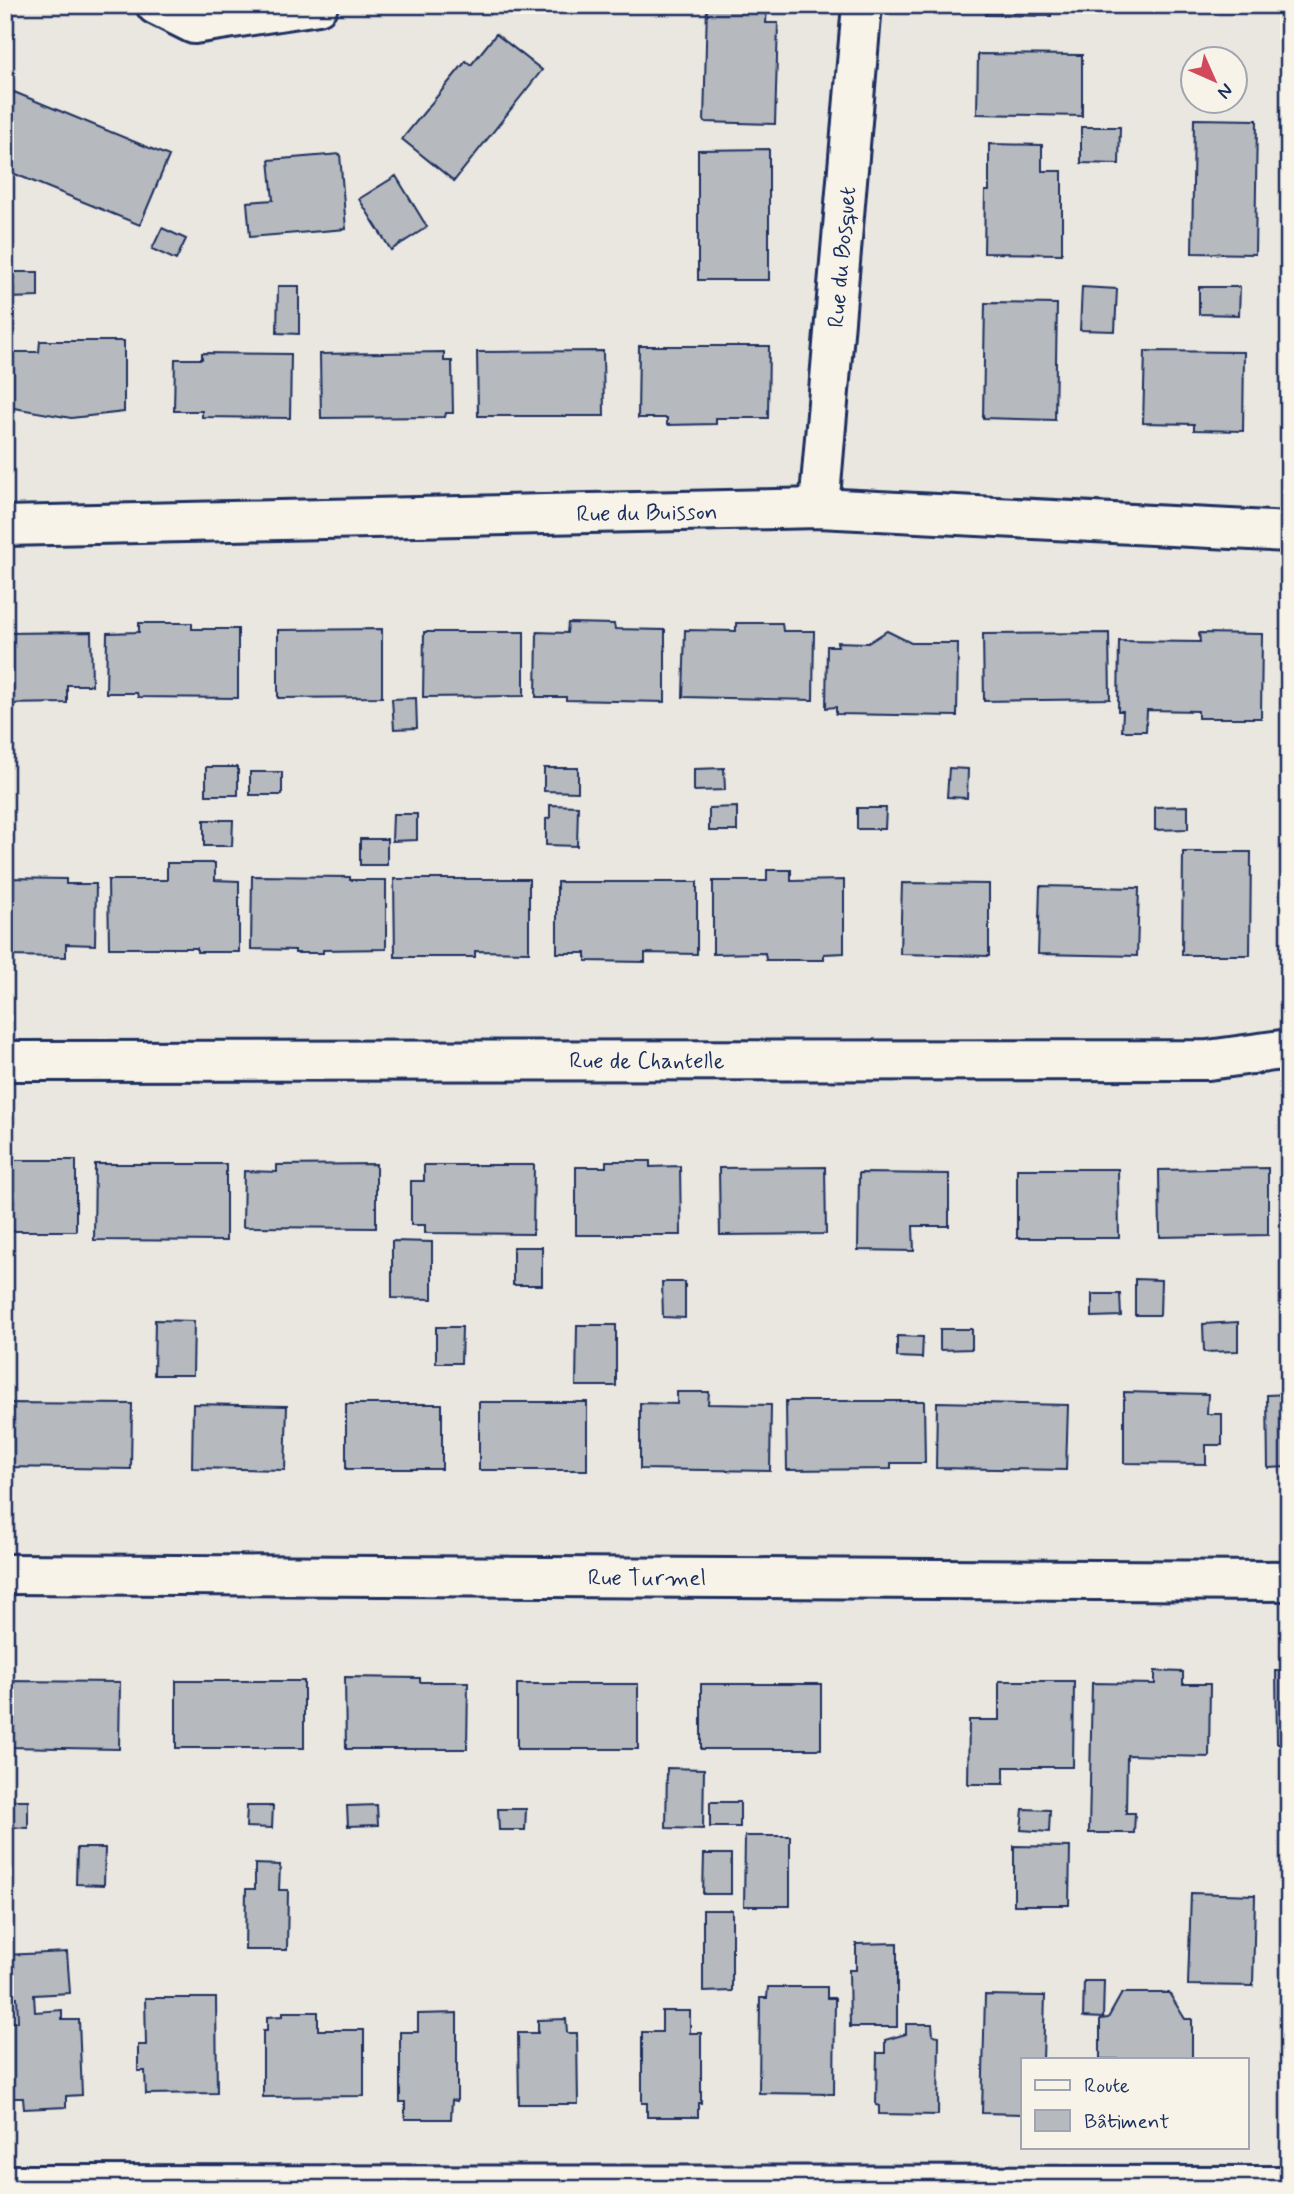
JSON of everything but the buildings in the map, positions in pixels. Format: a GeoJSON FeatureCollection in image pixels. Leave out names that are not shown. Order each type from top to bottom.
{"type":"FeatureCollection","features":[{"type":"Feature","properties":{"kind":"street"},"geometry":{"type":"LineString","coordinates":[[156,5],[194,24],[318,5]]}},
{"type":"Feature","properties":{"kind":"street","name":"Rue du Bosquet"},"geometry":{"type":"LineString","coordinates":[[820,508],[862,5]]}},
{"type":"Feature","properties":{"kind":"street","name":"Rue du Buisson"},"geometry":{"type":"LineString","coordinates":[[5,526],[820,508],[1289,532]]}},
{"type":"Feature","properties":{"kind":"street","name":"Rue de Chantelle"},"geometry":{"type":"LineString","coordinates":[[5,1061],[1208,1060],[1289,1049]]}},
{"type":"Feature","properties":{"kind":"street","name":"Rue Turmel"},"geometry":{"type":"LineString","coordinates":[[5,1574],[1289,1580]]}},
{"type":"Feature","properties":{"kind":"street"},"geometry":{"type":"LineString","coordinates":[[5,2185],[1289,2186]]}}]}
